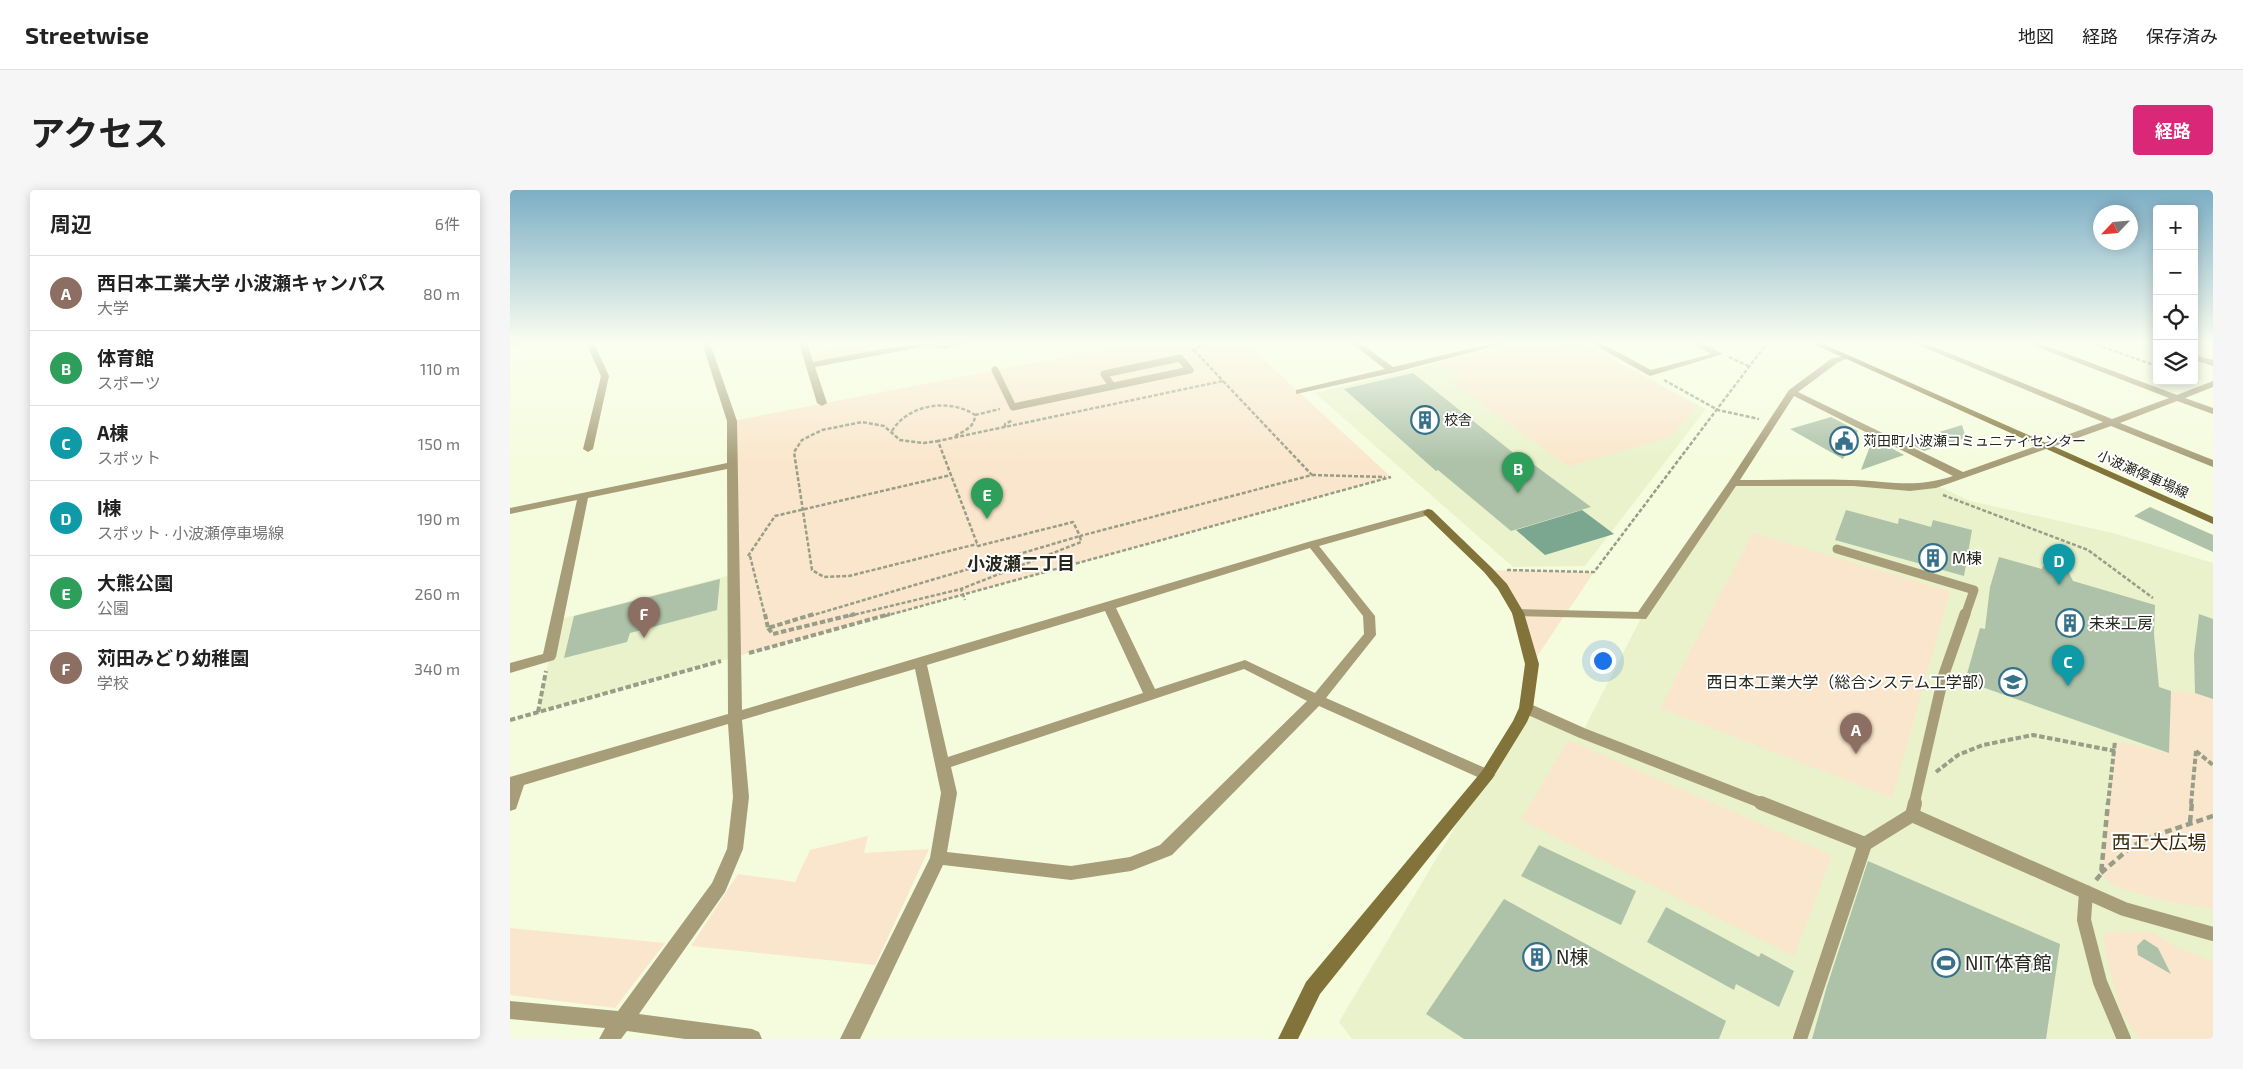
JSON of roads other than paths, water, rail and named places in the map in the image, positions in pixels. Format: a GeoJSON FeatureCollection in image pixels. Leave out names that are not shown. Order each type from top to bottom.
{"type":"FeatureCollection","features":[{"type":"Feature","properties":{"kind":"street"},"geometry":{"type":"LineString","coordinates":[[588,449],[603,383]]}},
{"type":"Feature","properties":{"kind":"street"},"geometry":{"type":"LineString","coordinates":[[609,1039],[624,1021],[719,887],[735,849],[741,797],[735,716],[734,465],[732,421],[719,383]]}},
{"type":"Feature","properties":{"kind":"street"},"geometry":{"type":"LineString","coordinates":[[816,383],[822,403]]}},
{"type":"Feature","properties":{"kind":"street"},"geometry":{"type":"LineString","coordinates":[[1299,392],[1339,383]]}},
{"type":"Feature","properties":{"kind":"street"},"geometry":{"type":"LineString","coordinates":[[1518,613],[1642,616],[1733,483],[1792,392],[1805,383]]}},
{"type":"Feature","properties":{"kind":"street","name":"小波瀬停車場線"},"geometry":{"type":"LineString","coordinates":[[1903,383],[2213,521]]}},
{"type":"Feature","properties":{"kind":"street"},"geometry":{"type":"LineString","coordinates":[[2015,383],[2213,464]]}},
{"type":"Feature","properties":{"kind":"street"},"geometry":{"type":"LineString","coordinates":[[2136,383],[2213,411]]}},
{"type":"Feature","properties":{"kind":"street"},"geometry":{"type":"LineString","coordinates":[[1733,483],[1844,483],[1924,488],[2047,447],[2213,384]]}},
{"type":"Feature","properties":{"kind":"street"},"geometry":{"type":"LineString","coordinates":[[1792,392],[1962,476]]}},
{"type":"Feature","properties":{"kind":"street"},"geometry":{"type":"LineString","coordinates":[[510,511],[734,465]]}},
{"type":"Feature","properties":{"kind":"street"},"geometry":{"type":"LineString","coordinates":[[510,668],[549,657],[583,496]]}},
{"type":"Feature","properties":{"kind":"street"},"geometry":{"type":"LineString","coordinates":[[510,804],[513,782],[920,663],[1312,544],[1428,512],[1488,570],[1503,588],[1518,613],[1532,664],[1526,708],[1520,722],[1487,775],[1313,988],[1288,1039]]}},
{"type":"Feature","properties":{"kind":"street"},"geometry":{"type":"LineString","coordinates":[[938,858],[1072,873],[1131,864],[1166,850],[1317,700],[1370,635],[1369,616],[1312,544]]}},
{"type":"Feature","properties":{"kind":"street"},"geometry":{"type":"LineString","coordinates":[[1109,606],[1151,696]]}},
{"type":"Feature","properties":{"kind":"street"},"geometry":{"type":"LineString","coordinates":[[850,1039],[938,858],[949,793],[920,663]]}},
{"type":"Feature","properties":{"kind":"street"},"geometry":{"type":"LineString","coordinates":[[944,764],[1245,664],[1317,700],[1487,775]]}},
{"type":"Feature","properties":{"kind":"street"},"geometry":{"type":"LineString","coordinates":[[510,1010],[624,1021],[752,1039]]}},
{"type":"Feature","properties":{"kind":"lane"},"geometry":{"type":"LineString","coordinates":[[1001,383],[1013,407],[1129,383]]}},
{"type":"Feature","properties":{"kind":"lane"},"geometry":{"type":"LineString","coordinates":[[1110,383],[1112,386]]}},
{"type":"Feature","properties":{"kind":"lane"},"geometry":{"type":"LineString","coordinates":[[1800,1039],[1865,844],[1912,815],[1944,674],[1974,590],[1837,548]]}},
{"type":"Feature","properties":{"kind":"lane"},"geometry":{"type":"LineString","coordinates":[[1526,708],[1582,733],[1865,844]]}},
{"type":"Feature","properties":{"kind":"lane"},"geometry":{"type":"LineString","coordinates":[[1912,815],[2124,909],[2213,934]]}},
{"type":"Feature","properties":{"kind":"lane"},"geometry":{"type":"LineString","coordinates":[[2086,892],[2084,920],[2100,982],[2124,1039]]}},
{"type":"Feature","properties":{"kind":"place","name":"校舎"},"geometry":{"type":"Point","coordinates":[1425,420]}},
{"type":"Feature","properties":{"kind":"place","name":"苅田町小波瀬コミュニティセンター"},"geometry":{"type":"Point","coordinates":[1844,441]}},
{"type":"Feature","properties":{"kind":"place","name":"体育館"},"geometry":{"type":"Point","coordinates":[1518,493]}},
{"type":"Feature","properties":{"kind":"place","name":"大熊公園"},"geometry":{"type":"Point","coordinates":[987,519]}},
{"type":"Feature","properties":{"kind":"place","name":"M棟"},"geometry":{"type":"Point","coordinates":[1933,558]}},
{"type":"Feature","properties":{"kind":"place","name":"I棟"},"geometry":{"type":"Point","coordinates":[2059,585]}},
{"type":"Feature","properties":{"kind":"place","name":"未来工房"},"geometry":{"type":"Point","coordinates":[2070,623]}},
{"type":"Feature","properties":{"kind":"place","name":"苅田みどり幼稚園"},"geometry":{"type":"Point","coordinates":[644,638]}},
{"type":"Feature","properties":{"kind":"place","name":"西日本工業大学（総合システム工学部）"},"geometry":{"type":"Point","coordinates":[2013,682]}},
{"type":"Feature","properties":{"kind":"place","name":"A棟"},"geometry":{"type":"Point","coordinates":[2068,686]}},
{"type":"Feature","properties":{"kind":"place","name":"西日本工業大学 小波瀬キャンパス"},"geometry":{"type":"Point","coordinates":[1856,754]}},
{"type":"Feature","properties":{"kind":"place","name":"N棟"},"geometry":{"type":"Point","coordinates":[1537,957]}},
{"type":"Feature","properties":{"kind":"place","name":"NIT体育館"},"geometry":{"type":"Point","coordinates":[1946,963]}},
{"type":"Feature","properties":{"kind":"district","name":"小波瀬二丁目"},"geometry":{"type":"Point","coordinates":[1021,564]}},
{"type":"Feature","properties":{"kind":"park label","name":"西工大広場"},"geometry":{"type":"Point","coordinates":[2159,842]}}]}
